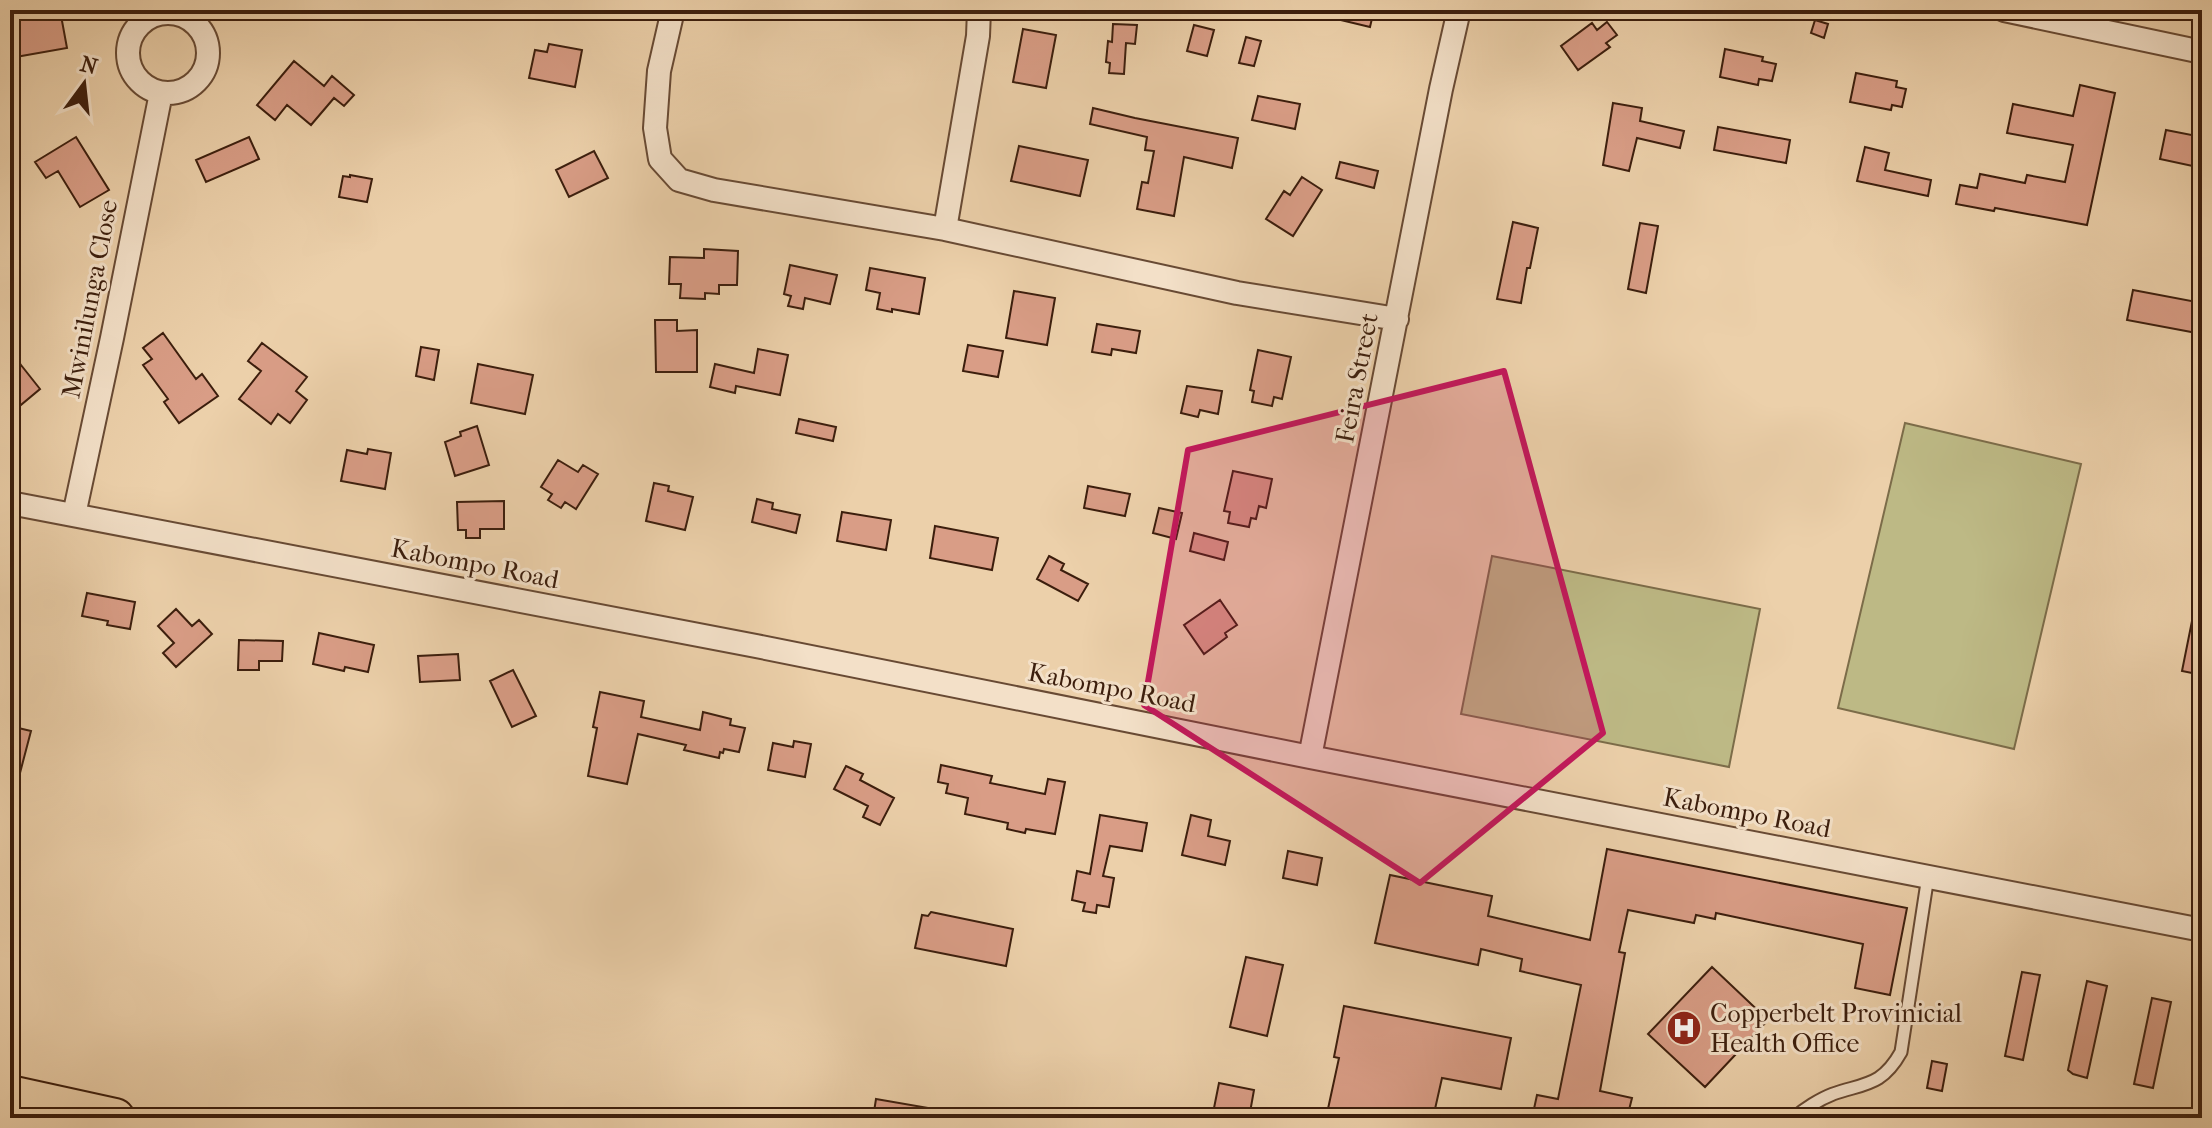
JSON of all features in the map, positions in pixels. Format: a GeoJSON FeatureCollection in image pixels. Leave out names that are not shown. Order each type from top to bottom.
{"type":"FeatureCollection","features":[{"type":"Feature","properties":{"kind":"highway"},"geometry":{"type":"LineString","coordinates":[[10,1095],[66,1113],[115,1118]]}},
{"type":"Feature","properties":{"kind":"street"},"geometry":{"type":"LineString","coordinates":[[673,10],[659,71],[655,128],[660,159],[679,180],[714,190],[945,229],[1237,293],[1397,319]]}},
{"type":"Feature","properties":{"kind":"street"},"geometry":{"type":"LineString","coordinates":[[945,229],[978,36],[979,10]]}},
{"type":"Feature","properties":{"kind":"street","name":"Feira Street"},"geometry":{"type":"LineString","coordinates":[[1310,757],[1459,10]]}},
{"type":"Feature","properties":{"kind":"street"},"geometry":{"type":"LineString","coordinates":[[2004,10],[2202,52]]}},
{"type":"Feature","properties":{"kind":"street","name":"Mwinilunga Close"},"geometry":{"type":"LineString","coordinates":[[74,515],[161,93]]}},
{"type":"Feature","properties":{"kind":"street","name":"Kabompo Road"},"geometry":{"type":"LineString","coordinates":[[10,503],[1928,876],[2200,923]]}},
{"type":"Feature","properties":{"kind":"lane"},"geometry":{"type":"LineString","coordinates":[[1794,1118],[1830,1095],[1876,1081],[1892,1068],[1901,1052],[1928,876]]}},
{"type":"Feature","properties":{"kind":"highlighted area"},"geometry":{"type":"Polygon","coordinates":[[[1504,371],[1603,733],[1420,883],[1144,705],[1188,450],[1504,371]]]}},
{"type":"Feature","properties":{"kind":"shaded area"},"geometry":{"type":"Polygon","coordinates":[[[1905,423],[2081,464],[2014,749],[1838,708],[1905,423]]]}},
{"type":"Feature","properties":{"kind":"shaded area"},"geometry":{"type":"Polygon","coordinates":[[[1492,556],[1760,609],[1729,767],[1461,714],[1492,556]]]}},
{"type":"Feature","properties":{"kind":"building"},"geometry":{"type":"Polygon","coordinates":[[[10,10],[60,10],[67,48],[10,58],[10,10]]]}},
{"type":"Feature","properties":{"kind":"building"},"geometry":{"type":"Polygon","coordinates":[[[1325,10],[1374,10],[1370,27],[1324,16],[1325,10]]]}},
{"type":"Feature","properties":{"kind":"building"},"geometry":{"type":"Polygon","coordinates":[[[1815,20],[1828,24],[1824,38],[1811,33],[1815,20]]]}},
{"type":"Feature","properties":{"kind":"building"},"geometry":{"type":"Polygon","coordinates":[[[1607,22],[1617,35],[1606,43],[1610,47],[1578,70],[1561,46],[1592,23],[1597,30],[1607,22]]]}},
{"type":"Feature","properties":{"kind":"building"},"geometry":{"type":"Polygon","coordinates":[[[1113,24],[1137,25],[1135,44],[1126,43],[1124,74],[1109,73],[1110,63],[1106,62],[1113,24]]]}},
{"type":"Feature","properties":{"kind":"building"},"geometry":{"type":"Polygon","coordinates":[[[1194,25],[1214,30],[1207,56],[1187,51],[1194,25]]]}},
{"type":"Feature","properties":{"kind":"building"},"geometry":{"type":"Polygon","coordinates":[[[1023,29],[1056,35],[1046,88],[1013,82],[1023,29]]]}},
{"type":"Feature","properties":{"kind":"building"},"geometry":{"type":"Polygon","coordinates":[[[1246,37],[1261,41],[1254,66],[1239,63],[1246,37]]]}},
{"type":"Feature","properties":{"kind":"building"},"geometry":{"type":"Polygon","coordinates":[[[549,44],[582,50],[575,87],[529,78],[535,50],[547,52],[549,44]]]}},
{"type":"Feature","properties":{"kind":"building"},"geometry":{"type":"Polygon","coordinates":[[[1725,49],[1763,57],[1762,61],[1776,64],[1772,81],[1759,79],[1758,85],[1720,77],[1725,49]]]}},
{"type":"Feature","properties":{"kind":"building"},"geometry":{"type":"Polygon","coordinates":[[[294,61],[324,86],[332,76],[354,95],[344,106],[334,98],[311,125],[287,105],[275,120],[257,105],[294,61]]]}},
{"type":"Feature","properties":{"kind":"building"},"geometry":{"type":"Polygon","coordinates":[[[1856,73],[1897,81],[1896,87],[1906,89],[1902,107],[1892,105],[1891,110],[1850,102],[1856,73]]]}},
{"type":"Feature","properties":{"kind":"building"},"geometry":{"type":"Polygon","coordinates":[[[2080,85],[2115,93],[2087,225],[1956,204],[1960,185],[1977,188],[1980,174],[2025,183],[2027,175],[2065,182],[2073,145],[2007,133],[2013,104],[2073,116],[2080,85]]]}},
{"type":"Feature","properties":{"kind":"building"},"geometry":{"type":"Polygon","coordinates":[[[1258,96],[1300,104],[1295,129],[1252,120],[1258,96]]]}},
{"type":"Feature","properties":{"kind":"building"},"geometry":{"type":"Polygon","coordinates":[[[1613,103],[1642,108],[1640,121],[1684,131],[1680,148],[1637,138],[1629,171],[1603,165],[1613,103]]]}},
{"type":"Feature","properties":{"kind":"building"},"geometry":{"type":"Polygon","coordinates":[[[1093,108],[1238,138],[1232,168],[1184,157],[1174,216],[1137,209],[1142,182],[1148,183],[1154,151],[1145,150],[1147,137],[1090,124],[1093,108]]]}},
{"type":"Feature","properties":{"kind":"building"},"geometry":{"type":"Polygon","coordinates":[[[1718,127],[1790,140],[1786,163],[1714,150],[1718,127]]]}},
{"type":"Feature","properties":{"kind":"building"},"geometry":{"type":"Polygon","coordinates":[[[2166,130],[2202,137],[2202,168],[2160,159],[2166,130]]]}},
{"type":"Feature","properties":{"kind":"building"},"geometry":{"type":"Polygon","coordinates":[[[76,137],[109,190],[80,207],[58,171],[46,178],[35,162],[76,137]]]}},
{"type":"Feature","properties":{"kind":"building"},"geometry":{"type":"Polygon","coordinates":[[[249,137],[259,159],[206,182],[196,160],[249,137]]]}},
{"type":"Feature","properties":{"kind":"building"},"geometry":{"type":"Polygon","coordinates":[[[1019,146],[1088,160],[1080,196],[1011,181],[1019,146]]]}},
{"type":"Feature","properties":{"kind":"building"},"geometry":{"type":"Polygon","coordinates":[[[1865,147],[1889,153],[1885,170],[1931,180],[1928,196],[1857,181],[1865,147]]]}},
{"type":"Feature","properties":{"kind":"building"},"geometry":{"type":"Polygon","coordinates":[[[594,151],[608,178],[569,197],[556,170],[594,151]]]}},
{"type":"Feature","properties":{"kind":"building"},"geometry":{"type":"Polygon","coordinates":[[[1340,162],[1378,171],[1374,188],[1336,178],[1340,162]]]}},
{"type":"Feature","properties":{"kind":"building"},"geometry":{"type":"Polygon","coordinates":[[[343,176],[372,179],[367,202],[339,197],[343,176]]]}},
{"type":"Feature","properties":{"kind":"building"},"geometry":{"type":"Polygon","coordinates":[[[1302,177],[1322,190],[1293,236],[1266,219],[1284,191],[1290,195],[1302,177]]]}},
{"type":"Feature","properties":{"kind":"building"},"geometry":{"type":"Polygon","coordinates":[[[1513,222],[1538,228],[1521,303],[1497,299],[1513,222]]]}},
{"type":"Feature","properties":{"kind":"building"},"geometry":{"type":"Polygon","coordinates":[[[1640,223],[1658,226],[1646,293],[1628,289],[1640,223]]]}},
{"type":"Feature","properties":{"kind":"building"},"geometry":{"type":"Polygon","coordinates":[[[704,249],[738,251],[737,285],[719,285],[719,294],[705,293],[705,299],[680,298],[681,284],[669,284],[670,257],[704,258],[704,249]]]}},
{"type":"Feature","properties":{"kind":"building"},"geometry":{"type":"Polygon","coordinates":[[[790,265],[837,275],[830,304],[805,298],[803,309],[788,306],[791,296],[784,294],[790,265]]]}},
{"type":"Feature","properties":{"kind":"building"},"geometry":{"type":"Polygon","coordinates":[[[870,268],[925,278],[919,314],[877,309],[880,293],[866,290],[870,268]]]}},
{"type":"Feature","properties":{"kind":"building"},"geometry":{"type":"Polygon","coordinates":[[[2133,290],[2202,303],[2202,334],[2127,320],[2133,290]]]}},
{"type":"Feature","properties":{"kind":"building"},"geometry":{"type":"Polygon","coordinates":[[[1014,291],[1055,298],[1047,345],[1006,338],[1014,291]]]}},
{"type":"Feature","properties":{"kind":"building"},"geometry":{"type":"Polygon","coordinates":[[[655,320],[677,320],[677,331],[697,330],[697,372],[656,372],[655,320]]]}},
{"type":"Feature","properties":{"kind":"building"},"geometry":{"type":"Polygon","coordinates":[[[1097,324],[1140,331],[1136,353],[1112,349],[1111,355],[1092,352],[1097,324]]]}},
{"type":"Feature","properties":{"kind":"building"},"geometry":{"type":"Polygon","coordinates":[[[163,333],[196,379],[202,374],[218,396],[179,423],[164,402],[168,399],[143,365],[152,359],[143,348],[163,333]]]}},
{"type":"Feature","properties":{"kind":"building"},"geometry":{"type":"Polygon","coordinates":[[[262,343],[307,377],[296,391],[307,400],[290,423],[278,414],[271,424],[239,399],[261,371],[248,361],[262,343]]]}},
{"type":"Feature","properties":{"kind":"building"},"geometry":{"type":"Polygon","coordinates":[[[968,345],[1003,351],[998,377],[963,371],[968,345]]]}},
{"type":"Feature","properties":{"kind":"building"},"geometry":{"type":"Polygon","coordinates":[[[421,347],[439,350],[434,380],[416,376],[421,347]]]}},
{"type":"Feature","properties":{"kind":"building"},"geometry":{"type":"Polygon","coordinates":[[[758,349],[788,355],[780,395],[736,386],[735,393],[710,387],[715,364],[754,373],[758,349]]]}},
{"type":"Feature","properties":{"kind":"building"},"geometry":{"type":"Polygon","coordinates":[[[1258,350],[1291,357],[1282,399],[1274,397],[1272,406],[1252,402],[1254,391],[1250,390],[1258,350]]]}},
{"type":"Feature","properties":{"kind":"building"},"geometry":{"type":"Polygon","coordinates":[[[478,364],[533,375],[525,414],[471,403],[478,364]]]}},
{"type":"Feature","properties":{"kind":"building"},"geometry":{"type":"Polygon","coordinates":[[[21,365],[40,389],[10,414],[10,374],[21,365]]]}},
{"type":"Feature","properties":{"kind":"building"},"geometry":{"type":"Polygon","coordinates":[[[1187,386],[1222,391],[1218,414],[1200,410],[1198,417],[1181,413],[1187,386]]]}},
{"type":"Feature","properties":{"kind":"building"},"geometry":{"type":"Polygon","coordinates":[[[799,419],[836,427],[833,441],[796,433],[799,419]]]}},
{"type":"Feature","properties":{"kind":"building"},"geometry":{"type":"Polygon","coordinates":[[[477,426],[489,465],[455,476],[445,442],[477,426]]]}},
{"type":"Feature","properties":{"kind":"building"},"geometry":{"type":"Polygon","coordinates":[[[368,449],[391,453],[385,489],[341,481],[347,450],[367,454],[368,449]]]}},
{"type":"Feature","properties":{"kind":"building"},"geometry":{"type":"Polygon","coordinates":[[[558,460],[578,472],[583,465],[598,474],[576,509],[565,502],[561,508],[548,500],[552,494],[541,487],[558,460]]]}},
{"type":"Feature","properties":{"kind":"building"},"geometry":{"type":"Polygon","coordinates":[[[1233,471],[1272,479],[1266,508],[1259,506],[1256,519],[1251,518],[1249,527],[1228,523],[1230,512],[1224,511],[1233,471]]]}},
{"type":"Feature","properties":{"kind":"building"},"geometry":{"type":"Polygon","coordinates":[[[654,483],[669,486],[668,491],[693,497],[685,530],[646,521],[654,483]]]}},
{"type":"Feature","properties":{"kind":"building"},"geometry":{"type":"Polygon","coordinates":[[[1088,486],[1130,494],[1125,516],[1084,508],[1088,486]]]}},
{"type":"Feature","properties":{"kind":"building"},"geometry":{"type":"Polygon","coordinates":[[[757,499],[773,503],[772,509],[800,515],[796,533],[752,522],[757,499]]]}},
{"type":"Feature","properties":{"kind":"building"},"geometry":{"type":"Polygon","coordinates":[[[504,501],[504,529],[480,529],[480,538],[466,538],[466,530],[458,530],[457,502],[504,501]]]}},
{"type":"Feature","properties":{"kind":"building"},"geometry":{"type":"Polygon","coordinates":[[[1159,508],[1182,513],[1176,539],[1153,533],[1159,508]]]}},
{"type":"Feature","properties":{"kind":"building"},"geometry":{"type":"Polygon","coordinates":[[[842,512],[891,520],[886,550],[837,541],[842,512]]]}},
{"type":"Feature","properties":{"kind":"building"},"geometry":{"type":"Polygon","coordinates":[[[935,526],[998,538],[992,570],[930,558],[935,526]]]}},
{"type":"Feature","properties":{"kind":"building"},"geometry":{"type":"Polygon","coordinates":[[[1194,533],[1228,542],[1224,560],[1190,551],[1194,533]]]}},
{"type":"Feature","properties":{"kind":"building"},"geometry":{"type":"Polygon","coordinates":[[[1049,556],[1064,564],[1061,570],[1088,584],[1078,601],[1037,579],[1049,556]]]}},
{"type":"Feature","properties":{"kind":"building"},"geometry":{"type":"Polygon","coordinates":[[[87,593],[135,602],[130,629],[82,616],[87,593]]]}},
{"type":"Feature","properties":{"kind":"building"},"geometry":{"type":"Polygon","coordinates":[[[1220,600],[1237,625],[1225,633],[1227,637],[1204,654],[1184,625],[1220,600]]]}},
{"type":"Feature","properties":{"kind":"building"},"geometry":{"type":"Polygon","coordinates":[[[2195,606],[2202,606],[2202,675],[2182,671],[2195,606]]]}},
{"type":"Feature","properties":{"kind":"building"},"geometry":{"type":"Polygon","coordinates":[[[176,609],[192,626],[199,620],[212,634],[176,667],[163,653],[174,643],[158,626],[176,609]]]}},
{"type":"Feature","properties":{"kind":"building"},"geometry":{"type":"Polygon","coordinates":[[[319,633],[374,645],[368,672],[345,667],[344,671],[313,664],[319,633]]]}},
{"type":"Feature","properties":{"kind":"building"},"geometry":{"type":"Polygon","coordinates":[[[239,640],[283,641],[282,661],[259,661],[259,670],[238,670],[239,640]]]}},
{"type":"Feature","properties":{"kind":"building"},"geometry":{"type":"Polygon","coordinates":[[[458,654],[460,680],[420,682],[418,656],[458,654]]]}},
{"type":"Feature","properties":{"kind":"building"},"geometry":{"type":"Polygon","coordinates":[[[513,670],[536,716],[512,727],[490,681],[513,670]]]}},
{"type":"Feature","properties":{"kind":"building"},"geometry":{"type":"Polygon","coordinates":[[[600,692],[644,701],[641,717],[700,730],[703,712],[731,719],[730,725],[745,728],[739,752],[724,749],[719,758],[684,750],[686,745],[638,734],[627,784],[588,776],[600,692]]]}},
{"type":"Feature","properties":{"kind":"building"},"geometry":{"type":"Polygon","coordinates":[[[10,726],[31,731],[15,792],[10,792],[10,726]]]}},
{"type":"Feature","properties":{"kind":"building"},"geometry":{"type":"Polygon","coordinates":[[[794,741],[811,744],[805,777],[768,770],[773,743],[793,747],[794,741]]]}},
{"type":"Feature","properties":{"kind":"building"},"geometry":{"type":"Polygon","coordinates":[[[941,765],[992,776],[990,783],[1045,794],[1048,779],[1065,782],[1055,834],[1007,829],[1008,823],[965,814],[968,798],[946,793],[948,784],[938,782],[941,765]]]}},
{"type":"Feature","properties":{"kind":"building"},"geometry":{"type":"Polygon","coordinates":[[[846,766],[863,774],[860,780],[894,798],[880,825],[863,817],[868,806],[834,789],[846,766]]]}},
{"type":"Feature","properties":{"kind":"building"},"geometry":{"type":"Polygon","coordinates":[[[1100,815],[1147,823],[1142,851],[1110,846],[1103,876],[1114,878],[1109,907],[1097,905],[1096,913],[1083,911],[1085,903],[1072,900],[1077,871],[1090,874],[1100,815]]]}},
{"type":"Feature","properties":{"kind":"building"},"geometry":{"type":"Polygon","coordinates":[[[1191,815],[1211,820],[1208,836],[1230,841],[1225,865],[1182,855],[1191,815]]]}},
{"type":"Feature","properties":{"kind":"building"},"geometry":{"type":"Polygon","coordinates":[[[1607,849],[1907,908],[1890,995],[1855,988],[1863,944],[1716,913],[1715,919],[1696,915],[1694,923],[1628,910],[1619,952],[1625,953],[1600,1091],[1632,1098],[1627,1118],[1532,1118],[1537,1095],[1558,1099],[1581,985],[1520,971],[1522,959],[1481,949],[1478,965],[1375,943],[1390,875],[1492,896],[1488,916],[1590,940],[1607,849]]]}},
{"type":"Feature","properties":{"kind":"building"},"geometry":{"type":"Polygon","coordinates":[[[1288,851],[1322,858],[1317,885],[1283,878],[1288,851]]]}},
{"type":"Feature","properties":{"kind":"building"},"geometry":{"type":"Polygon","coordinates":[[[931,912],[1013,929],[1006,966],[915,948],[922,915],[928,916],[931,912]]]}},
{"type":"Feature","properties":{"kind":"building"},"geometry":{"type":"Polygon","coordinates":[[[1246,957],[1283,965],[1267,1036],[1230,1027],[1246,957]]]}},
{"type":"Feature","properties":{"kind":"building"},"geometry":{"type":"Polygon","coordinates":[[[1712,967],[1768,1020],[1705,1087],[1648,1034],[1712,967]]]}},
{"type":"Feature","properties":{"kind":"building"},"geometry":{"type":"Polygon","coordinates":[[[2022,972],[2040,975],[2023,1060],[2005,1056],[2022,972]]]}},
{"type":"Feature","properties":{"kind":"building"},"geometry":{"type":"Polygon","coordinates":[[[2087,981],[2107,986],[2087,1078],[2068,1070],[2087,981]]]}},
{"type":"Feature","properties":{"kind":"building"},"geometry":{"type":"Polygon","coordinates":[[[2152,998],[2171,1002],[2153,1088],[2134,1084],[2152,998]]]}},
{"type":"Feature","properties":{"kind":"building"},"geometry":{"type":"Polygon","coordinates":[[[1344,1006],[1511,1038],[1501,1089],[1442,1078],[1433,1118],[1326,1118],[1339,1058],[1334,1057],[1344,1006]]]}},
{"type":"Feature","properties":{"kind":"building"},"geometry":{"type":"Polygon","coordinates":[[[1932,1061],[1947,1064],[1942,1091],[1927,1088],[1932,1061]]]}},
{"type":"Feature","properties":{"kind":"building"},"geometry":{"type":"Polygon","coordinates":[[[1219,1083],[1254,1090],[1249,1118],[1212,1118],[1219,1083]]]}},
{"type":"Feature","properties":{"kind":"building"},"geometry":{"type":"Polygon","coordinates":[[[876,1099],[940,1110],[939,1118],[873,1118],[876,1099]]]}},
{"type":"Feature","properties":{"kind":"place","name":"Copperbelt Provinicial Health Office"},"geometry":{"type":"Point","coordinates":[1684,1028]}}]}
